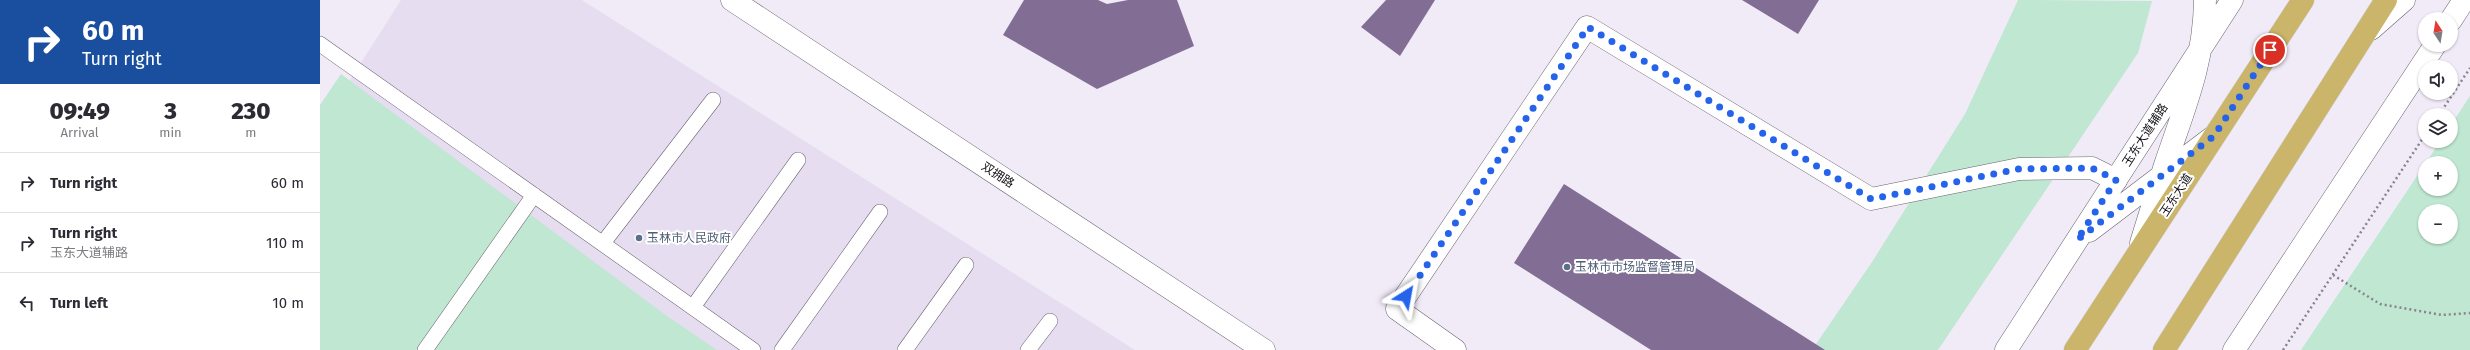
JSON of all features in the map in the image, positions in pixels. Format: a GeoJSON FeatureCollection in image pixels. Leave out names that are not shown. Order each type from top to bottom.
{"type":"FeatureCollection","features":[{"type":"Feature","properties":{"kind":"main road","name":"玉东大道"},"geometry":{"type":"LineString","coordinates":[[2075,350],[2302,0]]}},
{"type":"Feature","properties":{"kind":"main road"},"geometry":{"type":"LineString","coordinates":[[2164,350],[2386,0]]}},
{"type":"Feature","properties":{"kind":"street","name":"双拥路"},"geometry":{"type":"LineString","coordinates":[[732,0],[1264,350]]}},
{"type":"Feature","properties":{"kind":"street"},"geometry":{"type":"LineString","coordinates":[[2138,254],[2162,176],[2194,82],[2205,28],[2205,0]]}},
{"type":"Feature","properties":{"kind":"street","name":"玉东大道辅路"},"geometry":{"type":"LineString","coordinates":[[2006,350],[2232,0]]}},
{"type":"Feature","properties":{"kind":"street"},"geometry":{"type":"LineString","coordinates":[[2363,37],[2404,0]]}},
{"type":"Feature","properties":{"kind":"street"},"geometry":{"type":"LineString","coordinates":[[2456,12],[2464,0]]}},
{"type":"Feature","properties":{"kind":"street"},"geometry":{"type":"LineString","coordinates":[[1455,350],[1397,309],[1588,27],[1871,199],[2019,169],[2092,168],[2116,180]]}},
{"type":"Feature","properties":{"kind":"street"},"geometry":{"type":"LineString","coordinates":[[2234,350],[2430,52]]}},
{"type":"Feature","properties":{"kind":"street"},"geometry":{"type":"LineString","coordinates":[[2077,240],[2214,136]]}},
{"type":"Feature","properties":{"kind":"lane"},"geometry":{"type":"LineString","coordinates":[[320,44],[753,350]]}},
{"type":"Feature","properties":{"kind":"lane"},"geometry":{"type":"LineString","coordinates":[[602,243],[713,100]]}},
{"type":"Feature","properties":{"kind":"lane"},"geometry":{"type":"LineString","coordinates":[[693,307],[798,160]]}},
{"type":"Feature","properties":{"kind":"lane"},"geometry":{"type":"LineString","coordinates":[[425,350],[534,195]]}},
{"type":"Feature","properties":{"kind":"lane"},"geometry":{"type":"LineString","coordinates":[[782,350],[880,212]]}},
{"type":"Feature","properties":{"kind":"lane"},"geometry":{"type":"LineString","coordinates":[[905,350],[966,265]]}},
{"type":"Feature","properties":{"kind":"lane"},"geometry":{"type":"LineString","coordinates":[[1028,350],[1050,321]]}},
{"type":"Feature","properties":{"kind":"path"},"geometry":{"type":"LineString","coordinates":[[2444,108],[2470,68]]}},
{"type":"Feature","properties":{"kind":"path"},"geometry":{"type":"LineString","coordinates":[[2283,350],[2418,146]]}},
{"type":"Feature","properties":{"kind":"path"},"geometry":{"type":"LineString","coordinates":[[2332,275],[2380,304],[2442,315],[2470,313]]}},
{"type":"Feature","properties":{"kind":"shaded area","name":"玉林市人民政府"},"geometry":{"type":"Polygon","coordinates":[[[401,0],[582,0],[1135,350],[320,350],[320,127],[401,0]]]}},
{"type":"Feature","properties":{"kind":"green space"},"geometry":{"type":"Polygon","coordinates":[[[2018,0],[2152,1],[2138,53],[1938,350],[1812,350],[1872,262],[1965,114],[2018,0]]]}},
{"type":"Feature","properties":{"kind":"green space"},"geometry":{"type":"Polygon","coordinates":[[[341,74],[667,316],[717,350],[320,350],[320,105],[341,74]]]}},
{"type":"Feature","properties":{"kind":"green space"},"geometry":{"type":"Polygon","coordinates":[[[2470,96],[2470,350],[2301,350],[2418,174],[2418,196],[2458,196],[2458,156],[2430,156],[2436,148],[2458,148],[2458,114],[2470,96]]]}},
{"type":"Feature","properties":{"kind":"building"},"geometry":{"type":"Polygon","coordinates":[[[1024,0],[1098,0],[1107,4],[1128,0],[1177,0],[1194,46],[1097,89],[1003,35],[1024,0]]]}},
{"type":"Feature","properties":{"kind":"building"},"geometry":{"type":"Polygon","coordinates":[[[1386,0],[1435,0],[1400,56],[1361,27],[1386,0]]]}},
{"type":"Feature","properties":{"kind":"building"},"geometry":{"type":"Polygon","coordinates":[[[1742,0],[1819,0],[1798,34],[1742,0]]]}},
{"type":"Feature","properties":{"kind":"building","name":"玉林市市场监督管理局"},"geometry":{"type":"Polygon","coordinates":[[[1564,184],[1825,350],[1651,350],[1514,263],[1564,184]]]}},
{"type":"Feature","properties":{"kind":"place","name":"玉林市人民政府"},"geometry":{"type":"Point","coordinates":[639,238]}},
{"type":"Feature","properties":{"kind":"place","name":"玉林市市场监督管理局"},"geometry":{"type":"Point","coordinates":[1567,267]}},
{"type":"Feature","properties":{"kind":"route"},"geometry":{"type":"LineString","coordinates":[[1406,296],[1588,27],[1871,199],[2019,169],[2092,168],[2116,180],[2077,240],[2214,136],[2270,50]]}}]}
